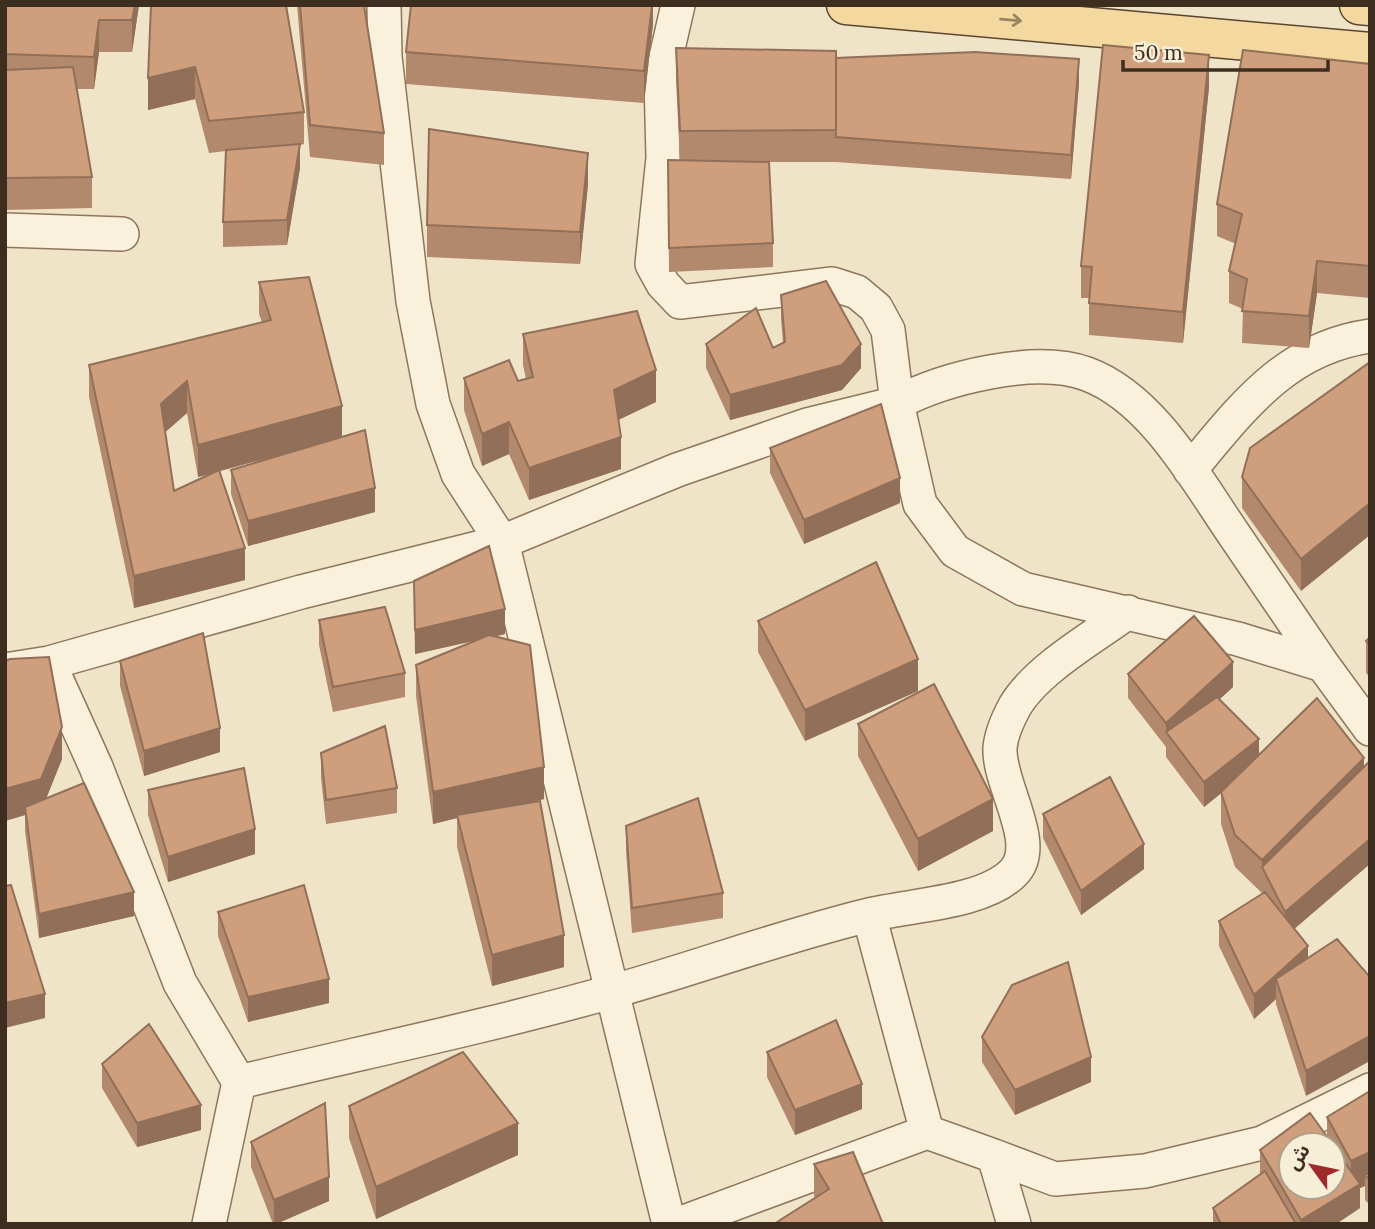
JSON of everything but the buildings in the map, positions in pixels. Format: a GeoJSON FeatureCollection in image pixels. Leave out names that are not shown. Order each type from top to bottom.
{"type":"FeatureCollection","features":[{"type":"Feature","properties":{"kind":"main road"},"geometry":{"type":"LineString","coordinates":[[845,5],[1370,52]]}},
{"type":"Feature","properties":{"kind":"main road"},"geometry":{"type":"LineString","coordinates":[[1359,5],[1370,6]]}},
{"type":"Feature","properties":{"kind":"street"},"geometry":{"type":"LineString","coordinates":[[384,5],[385,57],[413,301],[433,404],[458,474],[502,542],[669,1224]]}},
{"type":"Feature","properties":{"kind":"street"},"geometry":{"type":"LineString","coordinates":[[678,5],[661,79],[663,158],[652,264],[663,284],[680,302],[832,284],[857,292],[876,308],[888,330],[897,403],[920,504],[955,551],[1023,589],[1238,639],[1323,665]]}},
{"type":"Feature","properties":{"kind":"street"},"geometry":{"type":"LineString","coordinates":[[5,230],[122,234]]}},
{"type":"Feature","properties":{"kind":"street"},"geometry":{"type":"LineString","coordinates":[[1190,470],[1247,402],[1297,359],[1339,340],[1370,336]]}},
{"type":"Feature","properties":{"kind":"street"},"geometry":{"type":"LineString","coordinates":[[5,670],[49,663],[302,592],[502,542],[677,470],[807,425],[897,403],[917,392],[1009,369],[1067,369],[1088,374],[1116,391],[1167,437],[1370,729]]}},
{"type":"Feature","properties":{"kind":"street"},"geometry":{"type":"LineString","coordinates":[[239,1082],[612,992],[869,915],[974,894],[1000,884],[1016,871],[1024,857],[1024,841],[1002,769],[1000,747],[1016,704],[1045,672],[1128,612]]}},
{"type":"Feature","properties":{"kind":"street"},"geometry":{"type":"LineString","coordinates":[[49,663],[96,767],[180,983],[239,1082],[209,1224]]}},
{"type":"Feature","properties":{"kind":"street"},"geometry":{"type":"LineString","coordinates":[[869,915],[927,1132]]}},
{"type":"Feature","properties":{"kind":"street"},"geometry":{"type":"LineString","coordinates":[[679,1224],[927,1132],[1055,1179],[1145,1171],[1262,1143],[1370,1090]]}},
{"type":"Feature","properties":{"kind":"street"},"geometry":{"type":"LineString","coordinates":[[994,1156],[1014,1224]]}}]}
